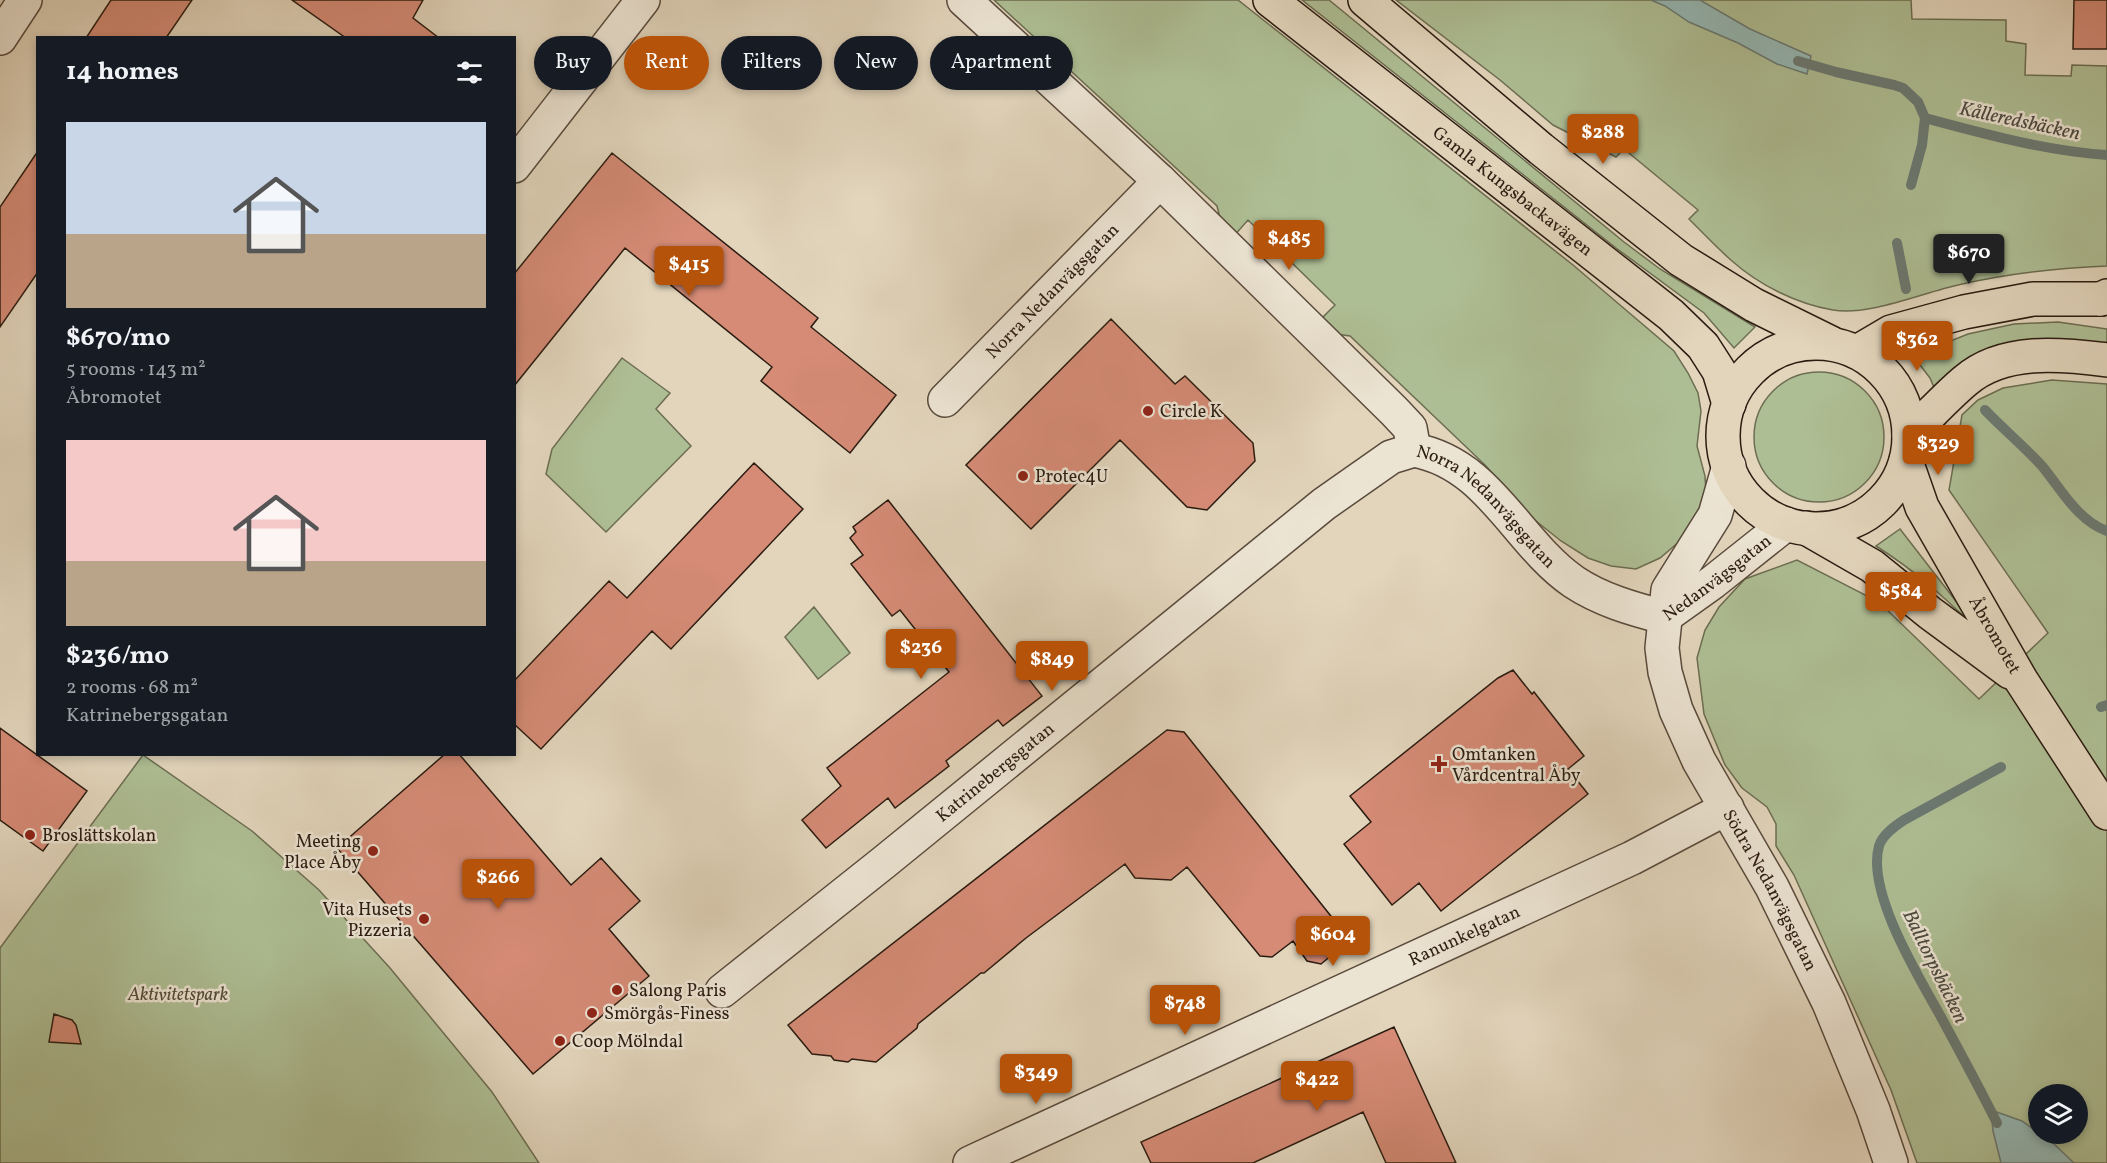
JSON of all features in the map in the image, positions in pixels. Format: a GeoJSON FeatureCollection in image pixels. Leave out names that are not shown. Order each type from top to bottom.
{"type":"FeatureCollection","features":[{"type":"Feature","properties":{"kind":"main road","name":"Gamla Kungsbackavägen"},"geometry":{"type":"LineString","coordinates":[[1270,0],[1671,315],[1702,346],[1719,371],[1729,404]]}},
{"type":"Feature","properties":{"kind":"main road"},"geometry":{"type":"LineString","coordinates":[[1365,0],[1541,149],[1681,260],[1754,305],[1845,348],[1891,332],[1964,312],[2033,299],[2105,299]]}},
{"type":"Feature","properties":{"kind":"main road","name":"Åbromotet"},"geometry":{"type":"LineString","coordinates":[[2021,680],[1872,566],[1796,526],[1767,514],[1750,501],[1738,485],[1729,466],[1724,435],[1729,404],[1734,392],[1749,371],[1781,349],[1807,343],[1845,348],[1878,366],[1895,386],[1906,410],[1907,448],[1922,507],[2021,680],[2107,813]]}},
{"type":"Feature","properties":{"kind":"main road"},"geometry":{"type":"LineString","coordinates":[[1796,526],[1823,529],[1839,526],[1868,512],[1891,490],[1907,448],[1967,379],[1988,366],[2014,358],[2071,355],[2107,360]]}},
{"type":"Feature","properties":{"kind":"street"},"geometry":{"type":"LineString","coordinates":[[0,38],[25,0]]}},
{"type":"Feature","properties":{"kind":"street"},"geometry":{"type":"LineString","coordinates":[[516,163],[643,0]]}},
{"type":"Feature","properties":{"kind":"street","name":"Norra Nedanvägsgatan"},"geometry":{"type":"LineString","coordinates":[[964,0],[1160,181],[1394,411],[1410,428],[1414,450],[1447,459],[1480,484],[1537,549],[1573,581],[1598,596],[1664,617]]}},
{"type":"Feature","properties":{"kind":"street","name":"Norra Nedanvägsgatan"},"geometry":{"type":"LineString","coordinates":[[945,400],[1160,181]]}},
{"type":"Feature","properties":{"kind":"street","name":"Katrinebergsgatan"},"geometry":{"type":"LineString","coordinates":[[722,991],[901,849],[1324,504],[1391,457],[1414,450]]}},
{"type":"Feature","properties":{"kind":"street","name":"Nedanvägsgatan"},"geometry":{"type":"LineString","coordinates":[[1664,617],[1668,590],[1715,515],[1729,466]]}},
{"type":"Feature","properties":{"kind":"street","name":"Nedanvägsgatan"},"geometry":{"type":"LineString","coordinates":[[1664,617],[1796,526]]}},
{"type":"Feature","properties":{"kind":"street","name":"Södra Nedanvägsgatan"},"geometry":{"type":"LineString","coordinates":[[1664,617],[1662,648],[1665,672],[1676,710],[1699,761],[1772,887],[1829,1003],[1874,1110],[1891,1163]]}},
{"type":"Feature","properties":{"kind":"street","name":"Ranunkelgatan"},"geometry":{"type":"LineString","coordinates":[[970,1163],[1632,858],[1727,808]]}},
{"type":"Feature","properties":{"kind":"green space"},"geometry":{"type":"Polygon","coordinates":[[[994,0],[1238,0],[1573,265],[1674,351],[1698,393],[1701,411],[1697,446],[1705,476],[1706,491],[1701,510],[1687,535],[1660,558],[1636,569],[1611,566],[1588,558],[1561,541],[1531,517],[1485,465],[1350,336],[1329,333],[1318,322],[1335,305],[1248,220],[1233,237],[1223,230],[1217,206],[1073,73],[1073,36],[1033,36],[994,0]]]}},
{"type":"Feature","properties":{"kind":"green space"},"geometry":{"type":"Polygon","coordinates":[[[1302,0],[1329,0],[1624,242],[1660,269],[1755,327],[1734,348],[1704,313],[1616,248],[1302,0]]]}},
{"type":"Feature","properties":{"kind":"green space"},"geometry":{"type":"Polygon","coordinates":[[[1396,0],[1911,0],[1912,19],[2006,20],[2006,41],[2026,44],[2025,75],[2071,76],[2072,65],[2107,66],[2107,266],[2051,270],[1994,278],[1863,310],[1833,310],[1792,298],[1754,278],[1715,246],[1689,219],[1698,210],[1624,149],[1616,157],[1553,125],[1500,80],[1396,0]]]}},
{"type":"Feature","properties":{"kind":"green space"},"geometry":{"type":"Polygon","coordinates":[[[2058,322],[2107,329],[2107,344],[1936,392],[1930,378],[1913,356],[1968,334],[2014,324],[2058,322]]]}},
{"type":"Feature","properties":{"kind":"green space"},"geometry":{"type":"Polygon","coordinates":[[[622,358],[670,393],[656,409],[691,446],[606,532],[546,474],[552,449],[622,358]]]}},
{"type":"Feature","properties":{"kind":"green space"},"geometry":{"type":"Polygon","coordinates":[[[1819,372],[1844,377],[1865,391],[1879,412],[1884,437],[1879,462],[1865,483],[1844,497],[1819,502],[1794,497],[1773,483],[1759,462],[1754,437],[1759,412],[1773,391],[1794,377],[1819,372]]]}},
{"type":"Feature","properties":{"kind":"green space"},"geometry":{"type":"Polygon","coordinates":[[[2052,380],[2107,384],[2107,1163],[1917,1163],[1891,1090],[1794,875],[1776,846],[1776,824],[1767,807],[1742,788],[1725,765],[1704,714],[1697,658],[1705,630],[1719,607],[1745,579],[1797,560],[1879,602],[1979,699],[2048,633],[1949,490],[1962,415],[1978,400],[2003,388],[2052,380]]]}},
{"type":"Feature","properties":{"kind":"green space"},"geometry":{"type":"Polygon","coordinates":[[[1900,529],[1979,631],[1930,586],[1876,546],[1900,529]]]}},
{"type":"Feature","properties":{"kind":"green space"},"geometry":{"type":"Polygon","coordinates":[[[814,607],[850,653],[818,679],[785,637],[814,607]]]}},
{"type":"Feature","properties":{"kind":"green space","name":"Aktivitetspark"},"geometry":{"type":"Polygon","coordinates":[[[144,756],[252,831],[319,890],[390,968],[492,1092],[539,1163],[0,1163],[0,948],[144,756]]]}},
{"type":"Feature","properties":{"kind":"water"},"geometry":{"type":"Polygon","coordinates":[[[1651,0],[1700,0],[1750,29],[1811,56],[1807,74],[1777,64],[1738,43],[1689,22],[1665,6],[1651,0]]]}},
{"type":"Feature","properties":{"kind":"water"},"geometry":{"type":"Polygon","coordinates":[[[1991,1110],[2028,1125],[2028,1144],[2054,1144],[2074,1163],[2001,1163],[1993,1131],[1991,1110]]]}},
{"type":"Feature","properties":{"kind":"building"},"geometry":{"type":"Polygon","coordinates":[[[111,0],[192,0],[167,36],[87,36],[111,0]]]}},
{"type":"Feature","properties":{"kind":"building"},"geometry":{"type":"Polygon","coordinates":[[[292,0],[423,0],[413,18],[436,36],[343,36],[292,0]]]}},
{"type":"Feature","properties":{"kind":"building"},"geometry":{"type":"Polygon","coordinates":[[[2074,0],[2107,0],[2107,49],[2073,49],[2074,0]]]}},
{"type":"Feature","properties":{"kind":"building"},"geometry":{"type":"Polygon","coordinates":[[[612,153],[818,318],[811,327],[896,395],[850,453],[761,381],[772,367],[625,248],[516,384],[516,272],[612,153]]]}},
{"type":"Feature","properties":{"kind":"building"},"geometry":{"type":"Polygon","coordinates":[[[36,154],[36,275],[0,327],[0,207],[36,154]]]}},
{"type":"Feature","properties":{"kind":"building"},"geometry":{"type":"Polygon","coordinates":[[[1111,319],[1175,384],[1185,376],[1253,443],[1255,461],[1207,510],[1187,507],[1120,440],[1031,529],[966,465],[1111,319]]]}},
{"type":"Feature","properties":{"kind":"building"},"geometry":{"type":"Polygon","coordinates":[[[754,463],[803,509],[671,649],[652,631],[541,749],[516,726],[516,679],[609,581],[627,598],[754,463]]]}},
{"type":"Feature","properties":{"kind":"building"},"geometry":{"type":"Polygon","coordinates":[[[888,500],[1042,696],[1003,726],[998,720],[946,761],[949,766],[895,808],[888,798],[826,848],[802,820],[841,786],[827,768],[949,672],[900,610],[892,616],[851,564],[863,555],[850,538],[856,532],[853,527],[888,500]]]}},
{"type":"Feature","properties":{"kind":"building"},"geometry":{"type":"Polygon","coordinates":[[[1513,670],[1532,694],[1534,692],[1584,756],[1568,769],[1588,794],[1441,911],[1419,883],[1392,905],[1344,844],[1371,822],[1350,796],[1498,678],[1513,670]]]}},
{"type":"Feature","properties":{"kind":"building"},"geometry":{"type":"Polygon","coordinates":[[[0,728],[87,791],[43,851],[0,820],[0,728]]]}},
{"type":"Feature","properties":{"kind":"building"},"geometry":{"type":"Polygon","coordinates":[[[1167,730],[1184,732],[1350,940],[1321,964],[1307,961],[1293,941],[1272,957],[1260,956],[1187,867],[1171,880],[1135,878],[1125,864],[1026,938],[984,973],[981,973],[918,1024],[917,1028],[876,1062],[852,1059],[848,1062],[834,1060],[831,1056],[812,1054],[788,1025],[1167,730]]]}},
{"type":"Feature","properties":{"kind":"building"},"geometry":{"type":"Polygon","coordinates":[[[443,756],[461,756],[571,885],[601,858],[640,901],[609,929],[649,976],[533,1074],[337,848],[443,756]]]}},
{"type":"Feature","properties":{"kind":"building"},"geometry":{"type":"Polygon","coordinates":[[[54,1014],[72,1020],[76,1025],[81,1044],[49,1042],[54,1014]]]}},
{"type":"Feature","properties":{"kind":"building"},"geometry":{"type":"Polygon","coordinates":[[[1394,1027],[1456,1163],[1386,1163],[1363,1112],[1253,1163],[1151,1163],[1141,1142],[1394,1027]]]}},
{"type":"Feature","properties":{"kind":"waterway","name":"Balltorpsbäcken"},"geometry":{"type":"LineString","coordinates":[[1798,61],[1903,88],[1918,102],[1925,118],[1922,145],[1911,185]]}},
{"type":"Feature","properties":{"kind":"waterway","name":"Kålleredsbäcken"},"geometry":{"type":"LineString","coordinates":[[1925,118],[2038,146],[2107,155]]}},
{"type":"Feature","properties":{"kind":"waterway","name":"Balltorpsbäcken"},"geometry":{"type":"LineString","coordinates":[[1897,243],[1906,289]]}},
{"type":"Feature","properties":{"kind":"waterway","name":"Balltorpsbäcken"},"geometry":{"type":"LineString","coordinates":[[1985,410],[2042,466],[2087,520],[2107,531]]}},
{"type":"Feature","properties":{"kind":"waterway","name":"Balltorpsbäcken"},"geometry":{"type":"LineString","coordinates":[[2101,707],[2107,705]]}},
{"type":"Feature","properties":{"kind":"waterway","name":"Balltorpsbäcken"},"geometry":{"type":"LineString","coordinates":[[1997,1123],[1897,934],[1880,886],[1877,865],[1879,846],[1893,828],[2001,767]]}},
{"type":"Feature","properties":{"kind":"place","name":"Circle K"},"geometry":{"type":"Point","coordinates":[1148,411]}},
{"type":"Feature","properties":{"kind":"place","name":"Protec4U"},"geometry":{"type":"Point","coordinates":[1023,476]}},
{"type":"Feature","properties":{"kind":"place","name":"Omtanken Vårdcentral Åby"},"geometry":{"type":"Point","coordinates":[1439,764]}},
{"type":"Feature","properties":{"kind":"place","name":"Broslättskolan"},"geometry":{"type":"Point","coordinates":[30,835]}},
{"type":"Feature","properties":{"kind":"place","name":"Meeting Place Åby"},"geometry":{"type":"Point","coordinates":[373,851]}},
{"type":"Feature","properties":{"kind":"place","name":"Vita Husets Pizzeria"},"geometry":{"type":"Point","coordinates":[424,919]}},
{"type":"Feature","properties":{"kind":"place","name":"Salong Paris"},"geometry":{"type":"Point","coordinates":[617,990]}},
{"type":"Feature","properties":{"kind":"place","name":"Smörgås-Finess"},"geometry":{"type":"Point","coordinates":[592,1013]}},
{"type":"Feature","properties":{"kind":"place","name":"Coop Mölndal"},"geometry":{"type":"Point","coordinates":[560,1041]}}]}
